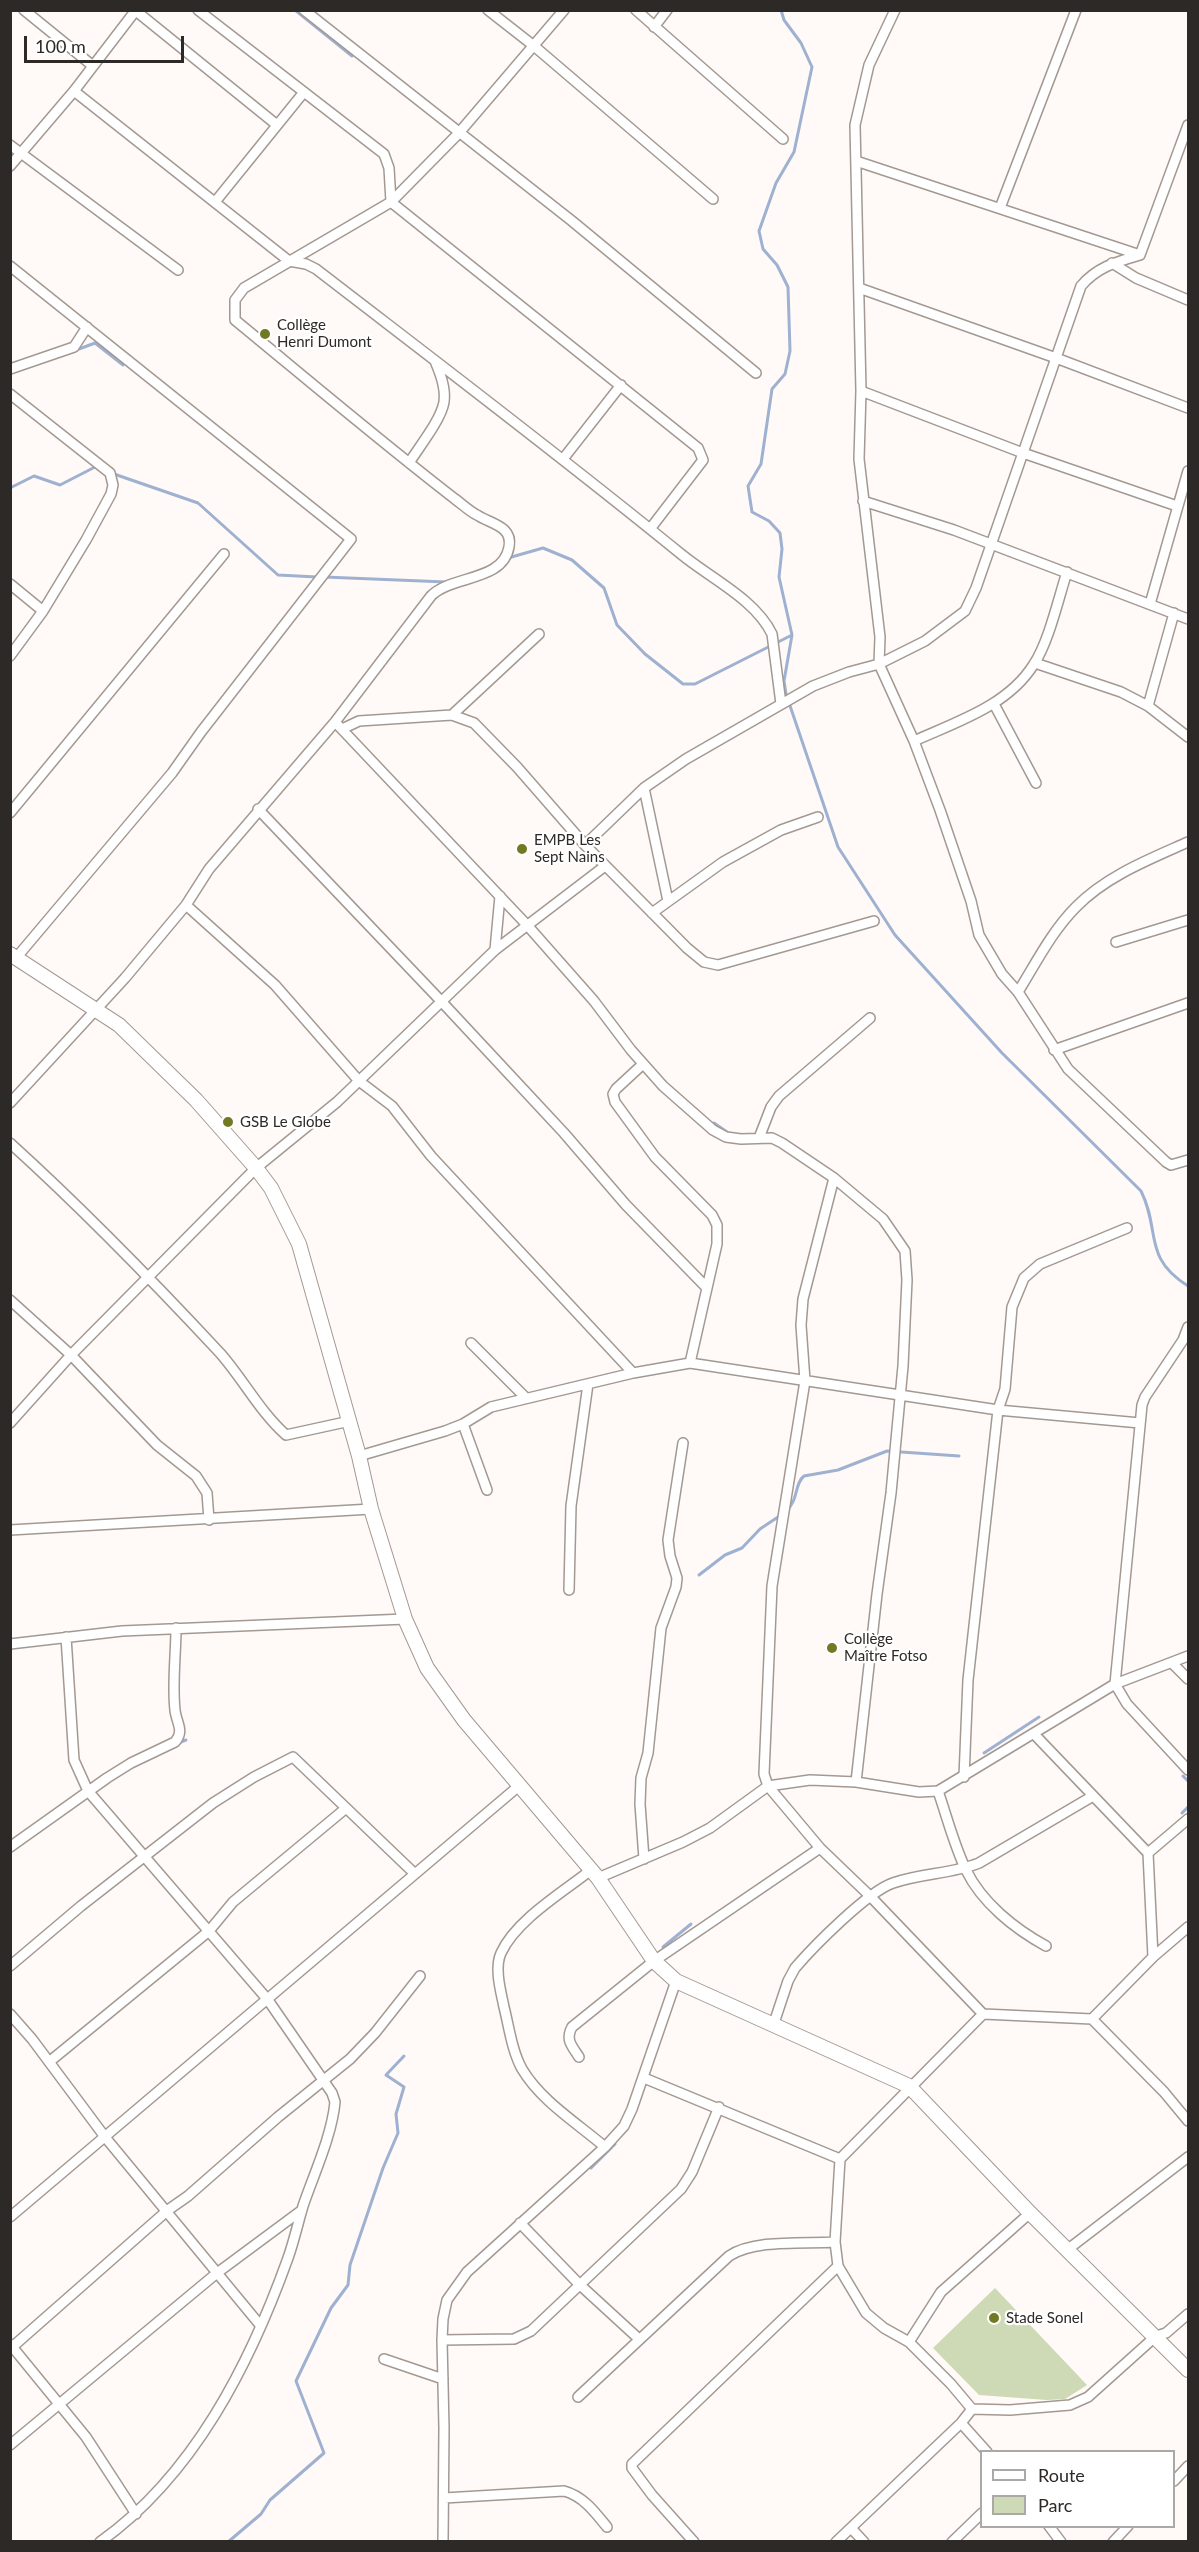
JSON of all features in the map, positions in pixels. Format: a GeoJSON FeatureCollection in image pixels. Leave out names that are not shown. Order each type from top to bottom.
{"type":"FeatureCollection","features":[{"type":"Feature","properties":{"kind":"main road"},"geometry":{"type":"LineString","coordinates":[[13,956],[119,1025],[196,1100],[256,1168],[281,1204],[299,1244],[350,1421],[371,1509],[405,1619],[427,1668],[464,1720],[595,1874],[654,1961],[676,1981],[909,2086],[1030,2213],[1188,2370]]}},
{"type":"Feature","properties":{"kind":"street"},"geometry":{"type":"LineString","coordinates":[[24,10],[93,66]]}},
{"type":"Feature","properties":{"kind":"street"},"geometry":{"type":"LineString","coordinates":[[198,10],[384,154],[389,168],[391,202],[698,448],[703,460],[650,529]]}},
{"type":"Feature","properties":{"kind":"street"},"geometry":{"type":"LineString","coordinates":[[304,10],[458,134],[590,235],[756,373]]}},
{"type":"Feature","properties":{"kind":"street"},"geometry":{"type":"LineString","coordinates":[[488,10],[534,46],[713,199]]}},
{"type":"Feature","properties":{"kind":"street"},"geometry":{"type":"LineString","coordinates":[[10,1103],[125,978],[186,905],[209,869],[258,809],[339,726],[436,591],[490,571],[500,563],[509,549],[509,537],[504,527],[477,515],[409,463],[235,320],[235,300],[238,293],[391,202],[458,134],[564,10]]}},
{"type":"Feature","properties":{"kind":"street"},"geometry":{"type":"LineString","coordinates":[[636,10],[783,139]]}},
{"type":"Feature","properties":{"kind":"street"},"geometry":{"type":"LineString","coordinates":[[654,27],[667,10]]}},
{"type":"Feature","properties":{"kind":"street"},"geometry":{"type":"LineString","coordinates":[[895,10],[869,66],[855,125],[861,391],[859,459],[880,637],[879,664],[914,741],[940,810],[971,901],[979,935],[1002,974],[1018,992],[1068,1069],[1166,1162],[1171,1165],[1188,1160]]}},
{"type":"Feature","properties":{"kind":"street"},"geometry":{"type":"LineString","coordinates":[[1000,208],[1076,10]]}},
{"type":"Feature","properties":{"kind":"street"},"geometry":{"type":"LineString","coordinates":[[10,166],[74,91],[136,11],[277,125]]}},
{"type":"Feature","properties":{"kind":"street"},"geometry":{"type":"LineString","coordinates":[[74,91],[289,261],[306,264],[316,269],[563,459],[702,571],[744,601],[768,626],[772,634],[781,704]]}},
{"type":"Feature","properties":{"kind":"street"},"geometry":{"type":"LineString","coordinates":[[215,202],[304,92]]}},
{"type":"Feature","properties":{"kind":"street"},"geometry":{"type":"LineString","coordinates":[[1140,255],[1188,124]]}},
{"type":"Feature","properties":{"kind":"street"},"geometry":{"type":"LineString","coordinates":[[10,145],[178,270]]}},
{"type":"Feature","properties":{"kind":"street"},"geometry":{"type":"LineString","coordinates":[[856,161],[1140,255]]}},
{"type":"Feature","properties":{"kind":"street"},"geometry":{"type":"LineString","coordinates":[[585,846],[644,788],[686,759],[813,686],[849,672],[879,664],[925,641],[965,611],[991,545],[1081,286],[1093,273],[1112,263],[1140,255]]}},
{"type":"Feature","properties":{"kind":"street"},"geometry":{"type":"LineString","coordinates":[[1112,263],[1136,278],[1188,300]]}},
{"type":"Feature","properties":{"kind":"street"},"geometry":{"type":"LineString","coordinates":[[10,266],[351,539],[201,732],[172,773],[13,956]]}},
{"type":"Feature","properties":{"kind":"street"},"geometry":{"type":"LineString","coordinates":[[858,288],[1056,358],[1188,408]]}},
{"type":"Feature","properties":{"kind":"street"},"geometry":{"type":"LineString","coordinates":[[10,369],[74,347],[87,327]]}},
{"type":"Feature","properties":{"kind":"street"},"geometry":{"type":"LineString","coordinates":[[409,463],[441,412],[444,401],[443,383],[435,361]]}},
{"type":"Feature","properties":{"kind":"street"},"geometry":{"type":"LineString","coordinates":[[563,459],[621,385]]}},
{"type":"Feature","properties":{"kind":"street"},"geometry":{"type":"LineString","coordinates":[[861,391],[1023,453],[1177,506]]}},
{"type":"Feature","properties":{"kind":"street"},"geometry":{"type":"LineString","coordinates":[[10,394],[110,473],[113,478],[111,494],[86,540],[43,612],[10,656]]}},
{"type":"Feature","properties":{"kind":"street"},"geometry":{"type":"LineString","coordinates":[[1150,604],[1188,471]]}},
{"type":"Feature","properties":{"kind":"street"},"geometry":{"type":"LineString","coordinates":[[864,501],[954,530],[1188,619]]}},
{"type":"Feature","properties":{"kind":"street"},"geometry":{"type":"LineString","coordinates":[[10,813],[224,554]]}},
{"type":"Feature","properties":{"kind":"street"},"geometry":{"type":"LineString","coordinates":[[914,741],[994,704],[1017,686],[1035,663],[1068,572]]}},
{"type":"Feature","properties":{"kind":"street"},"geometry":{"type":"LineString","coordinates":[[10,584],[43,612]]}},
{"type":"Feature","properties":{"kind":"street"},"geometry":{"type":"LineString","coordinates":[[1148,706],[1173,613]]}},
{"type":"Feature","properties":{"kind":"street"},"geometry":{"type":"LineString","coordinates":[[452,715],[539,634]]}},
{"type":"Feature","properties":{"kind":"street"},"geometry":{"type":"LineString","coordinates":[[1035,663],[1089,680],[1148,706],[1188,737]]}},
{"type":"Feature","properties":{"kind":"street"},"geometry":{"type":"LineString","coordinates":[[994,704],[1036,783]]}},
{"type":"Feature","properties":{"kind":"street"},"geometry":{"type":"LineString","coordinates":[[339,726],[359,721],[452,715],[474,723],[517,767],[585,846],[704,962],[718,965],[874,921]]}},
{"type":"Feature","properties":{"kind":"street"},"geometry":{"type":"LineString","coordinates":[[339,726],[527,925],[594,1001],[663,1086],[713,1130],[726,1137],[741,1140],[772,1138],[834,1178],[883,1219],[905,1251],[907,1280],[891,1493],[856,1782]]}},
{"type":"Feature","properties":{"kind":"street"},"geometry":{"type":"LineString","coordinates":[[644,788],[668,901]]}},
{"type":"Feature","properties":{"kind":"street"},"geometry":{"type":"LineString","coordinates":[[258,809],[441,1001],[564,1133],[626,1205],[706,1288]]}},
{"type":"Feature","properties":{"kind":"street"},"geometry":{"type":"LineString","coordinates":[[652,913],[723,862],[781,830],[818,818]]}},
{"type":"Feature","properties":{"kind":"street"},"geometry":{"type":"LineString","coordinates":[[1018,992],[1057,929],[1076,906],[1105,883],[1188,842]]}},
{"type":"Feature","properties":{"kind":"street"},"geometry":{"type":"LineString","coordinates":[[10,1423],[71,1355],[256,1168],[317,1121],[495,950],[605,866]]}},
{"type":"Feature","properties":{"kind":"street"},"geometry":{"type":"LineString","coordinates":[[495,950],[500,896]]}},
{"type":"Feature","properties":{"kind":"street"},"geometry":{"type":"LineString","coordinates":[[186,905],[275,985],[359,1081],[392,1106],[431,1156],[633,1373]]}},
{"type":"Feature","properties":{"kind":"street"},"geometry":{"type":"LineString","coordinates":[[1116,942],[1188,920]]}},
{"type":"Feature","properties":{"kind":"street"},"geometry":{"type":"LineString","coordinates":[[1054,1050],[1188,1003]]}},
{"type":"Feature","properties":{"kind":"street"},"geometry":{"type":"LineString","coordinates":[[759,1138],[771,1107],[779,1096],[870,1018]]}},
{"type":"Feature","properties":{"kind":"street"},"geometry":{"type":"LineString","coordinates":[[643,1064],[615,1089],[613,1094],[615,1102],[655,1157],[712,1215],[717,1225],[717,1244],[690,1363]]}},
{"type":"Feature","properties":{"kind":"street"},"geometry":{"type":"LineString","coordinates":[[10,1143],[82,1208],[150,1277],[232,1367],[286,1435],[350,1421]]}},
{"type":"Feature","properties":{"kind":"street"},"geometry":{"type":"LineString","coordinates":[[834,1178],[803,1299],[801,1325],[804,1382],[772,1586],[764,1762],[768,1786],[820,1848],[870,1896],[983,2014],[1092,2019],[1164,2092],[1188,2121]]}},
{"type":"Feature","properties":{"kind":"street"},"geometry":{"type":"LineString","coordinates":[[963,1777],[968,1680],[998,1410],[1005,1389],[1012,1307],[1024,1278],[1040,1264],[1128,1228]]}},
{"type":"Feature","properties":{"kind":"street"},"geometry":{"type":"LineString","coordinates":[[10,1300],[71,1355],[157,1445],[196,1476],[207,1493],[209,1520]]}},
{"type":"Feature","properties":{"kind":"street"},"geometry":{"type":"LineString","coordinates":[[1188,1327],[1183,1340],[1144,1397],[1115,1684],[1127,1704],[1188,1770]]}},
{"type":"Feature","properties":{"kind":"street"},"geometry":{"type":"LineString","coordinates":[[471,1343],[526,1398]]}},
{"type":"Feature","properties":{"kind":"street"},"geometry":{"type":"LineString","coordinates":[[359,1456],[463,1424],[490,1407],[633,1373],[690,1363],[998,1410],[1140,1423]]}},
{"type":"Feature","properties":{"kind":"street"},"geometry":{"type":"LineString","coordinates":[[569,1590],[571,1506],[588,1384]]}},
{"type":"Feature","properties":{"kind":"street"},"geometry":{"type":"LineString","coordinates":[[463,1424],[487,1490]]}},
{"type":"Feature","properties":{"kind":"street"},"geometry":{"type":"LineString","coordinates":[[644,1859],[640,1804],[641,1778],[648,1754],[661,1628],[676,1587],[677,1578],[668,1540],[683,1443]]}},
{"type":"Feature","properties":{"kind":"street"},"geometry":{"type":"LineString","coordinates":[[10,1530],[371,1509]]}},
{"type":"Feature","properties":{"kind":"street"},"geometry":{"type":"LineString","coordinates":[[10,1644],[176,1628],[405,1619]]}},
{"type":"Feature","properties":{"kind":"street"},"geometry":{"type":"LineString","coordinates":[[10,1847],[131,1763],[175,1742],[179,1737],[181,1731],[175,1710],[176,1628]]}},
{"type":"Feature","properties":{"kind":"street"},"geometry":{"type":"LineString","coordinates":[[66,1637],[75,1760],[88,1791],[268,2000],[332,2093],[334,2109],[289,2255],[239,2372],[191,2451],[136,2514],[100,2541]]}},
{"type":"Feature","properties":{"kind":"street"},"geometry":{"type":"LineString","coordinates":[[605,2147],[539,2092],[522,2068],[516,2054],[500,1987],[500,1955],[510,1938],[525,1922],[595,1874],[644,1859],[710,1828],[768,1786],[810,1780],[856,1782],[919,1792],[938,1791],[1115,1684],[1188,1656]]}},
{"type":"Feature","properties":{"kind":"street"},"geometry":{"type":"LineString","coordinates":[[1172,1663],[1188,1679]]}},
{"type":"Feature","properties":{"kind":"street"},"geometry":{"type":"LineString","coordinates":[[1034,1734],[1148,1853],[1153,1957]]}},
{"type":"Feature","properties":{"kind":"street"},"geometry":{"type":"LineString","coordinates":[[10,1966],[81,1906],[213,1803],[254,1777],[293,1757],[415,1874]]}},
{"type":"Feature","properties":{"kind":"street"},"geometry":{"type":"LineString","coordinates":[[10,2217],[519,1785]]}},
{"type":"Feature","properties":{"kind":"street"},"geometry":{"type":"LineString","coordinates":[[938,1791],[965,1869],[987,1901],[1024,1934],[1046,1946]]}},
{"type":"Feature","properties":{"kind":"street"},"geometry":{"type":"LineString","coordinates":[[773,2026],[788,1981],[795,1968],[870,1896],[894,1882],[925,1874],[965,1869],[999,1853],[1093,1796]]}},
{"type":"Feature","properties":{"kind":"street"},"geometry":{"type":"LineString","coordinates":[[49,2062],[209,1932],[233,1902],[345,1809]]}},
{"type":"Feature","properties":{"kind":"street"},"geometry":{"type":"LineString","coordinates":[[1148,1853],[1188,1819]]}},
{"type":"Feature","properties":{"kind":"street"},"geometry":{"type":"LineString","coordinates":[[579,2057],[568,2040],[572,2027],[654,1961],[820,1848]]}},
{"type":"Feature","properties":{"kind":"street"},"geometry":{"type":"LineString","coordinates":[[1092,2019],[1153,1957],[1188,1928]]}},
{"type":"Feature","properties":{"kind":"street"},"geometry":{"type":"LineString","coordinates":[[136,2514],[86,2437],[11,2347],[168,2210],[214,2174],[323,2079],[350,2059],[375,2033],[420,1976]]}},
{"type":"Feature","properties":{"kind":"street"},"geometry":{"type":"LineString","coordinates":[[443,2541],[442,2340],[447,2300],[467,2272],[605,2147],[624,2126],[644,2078],[676,1981]]}},
{"type":"Feature","properties":{"kind":"street"},"geometry":{"type":"LineString","coordinates":[[983,2014],[909,2086],[840,2159],[835,2242],[838,2266],[866,2313],[884,2328],[909,2342],[951,2384],[972,2409],[1010,2410],[1071,2405],[1088,2397],[1156,2336],[1166,2333],[1188,2314]]}},
{"type":"Feature","properties":{"kind":"street"},"geometry":{"type":"LineString","coordinates":[[12,2019],[49,2062],[105,2137],[168,2210],[260,2325]]}},
{"type":"Feature","properties":{"kind":"street"},"geometry":{"type":"LineString","coordinates":[[644,2078],[719,2107],[840,2159]]}},
{"type":"Feature","properties":{"kind":"street"},"geometry":{"type":"LineString","coordinates":[[442,2340],[514,2339],[524,2336],[681,2189],[692,2172],[719,2107]]}},
{"type":"Feature","properties":{"kind":"street"},"geometry":{"type":"LineString","coordinates":[[1067,2250],[1188,2157]]}},
{"type":"Feature","properties":{"kind":"street"},"geometry":{"type":"LineString","coordinates":[[10,2445],[217,2273],[302,2210]]}},
{"type":"Feature","properties":{"kind":"street"},"geometry":{"type":"LineString","coordinates":[[909,2342],[941,2292],[1030,2213]]}},
{"type":"Feature","properties":{"kind":"street"},"geometry":{"type":"LineString","coordinates":[[520,2223],[579,2284],[639,2338]]}},
{"type":"Feature","properties":{"kind":"street"},"geometry":{"type":"LineString","coordinates":[[578,2397],[729,2256],[739,2250],[754,2246],[835,2242]]}},
{"type":"Feature","properties":{"kind":"street"},"geometry":{"type":"LineString","coordinates":[[694,2541],[652,2496],[632,2468],[632,2464],[838,2266]]}},
{"type":"Feature","properties":{"kind":"street"},"geometry":{"type":"LineString","coordinates":[[384,2359],[443,2379]]}},
{"type":"Feature","properties":{"kind":"street"},"geometry":{"type":"LineString","coordinates":[[836,2541],[961,2423],[972,2409]]}},
{"type":"Feature","properties":{"kind":"street"},"geometry":{"type":"LineString","coordinates":[[961,2423],[986,2450]]}},
{"type":"Feature","properties":{"kind":"street"},"geometry":{"type":"LineString","coordinates":[[1175,2479],[1188,2466]]}},
{"type":"Feature","properties":{"kind":"street"},"geometry":{"type":"LineString","coordinates":[[444,2498],[564,2491],[584,2500],[608,2527]]}},
{"type":"Feature","properties":{"kind":"street"},"geometry":{"type":"LineString","coordinates":[[952,2541],[980,2514]]}},
{"type":"Feature","properties":{"kind":"street"},"geometry":{"type":"LineString","coordinates":[[851,2528],[864,2541]]}},
{"type":"Feature","properties":{"kind":"street"},"geometry":{"type":"LineString","coordinates":[[1051,2528],[1061,2541]]}},
{"type":"Feature","properties":{"kind":"street"},"geometry":{"type":"LineString","coordinates":[[1113,2541],[1126,2528]]}},
{"type":"Feature","properties":{"kind":"green space","name":"Stade Sonel"},"geometry":{"type":"Polygon","coordinates":[[[995,2288],[1087,2385],[1065,2399],[1047,2400],[979,2395],[933,2348],[995,2288]]]}},
{"type":"Feature","properties":{"kind":"waterway"},"geometry":{"type":"LineString","coordinates":[[295,10],[352,56]]}},
{"type":"Feature","properties":{"kind":"waterway"},"geometry":{"type":"LineString","coordinates":[[781,10],[784,20],[801,43],[812,67],[794,152],[776,183],[759,231],[763,249],[777,265],[788,287],[790,351],[785,374],[772,389],[761,464],[748,486],[752,512],[769,521],[780,533],[782,549],[779,577],[792,635],[784,681],[786,694],[838,847],[895,935],[1002,1053],[1141,1191],[1147,1205],[1158,1254],[1164,1265],[1188,1286]]}},
{"type":"Feature","properties":{"kind":"waterway"},"geometry":{"type":"LineString","coordinates":[[79,349],[95,343],[123,365]]}},
{"type":"Feature","properties":{"kind":"waterway"},"geometry":{"type":"LineString","coordinates":[[10,488],[34,476],[60,485],[95,467],[99,469]]}},
{"type":"Feature","properties":{"kind":"waterway"},"geometry":{"type":"LineString","coordinates":[[114,474],[198,503],[278,575],[317,577]]}},
{"type":"Feature","properties":{"kind":"waterway"},"geometry":{"type":"LineString","coordinates":[[508,558],[543,548],[572,560],[604,588],[617,625],[645,654],[683,684],[695,684],[792,635]]}},
{"type":"Feature","properties":{"kind":"waterway"},"geometry":{"type":"LineString","coordinates":[[324,577],[446,582]]}},
{"type":"Feature","properties":{"kind":"waterway"},"geometry":{"type":"LineString","coordinates":[[714,1123],[727,1132]]}},
{"type":"Feature","properties":{"kind":"waterway"},"geometry":{"type":"LineString","coordinates":[[786,1511],[793,1502],[799,1483],[804,1476],[838,1470],[887,1451],[959,1456]]}},
{"type":"Feature","properties":{"kind":"waterway"},"geometry":{"type":"LineString","coordinates":[[699,1575],[725,1555],[742,1548],[760,1529],[781,1515]]}},
{"type":"Feature","properties":{"kind":"waterway"},"geometry":{"type":"LineString","coordinates":[[984,1753],[1039,1717]]}},
{"type":"Feature","properties":{"kind":"waterway"},"geometry":{"type":"LineString","coordinates":[[178,1743],[186,1740]]}},
{"type":"Feature","properties":{"kind":"waterway"},"geometry":{"type":"LineString","coordinates":[[1183,1776],[1188,1781]]}},
{"type":"Feature","properties":{"kind":"waterway"},"geometry":{"type":"LineString","coordinates":[[1182,1813],[1188,1807]]}},
{"type":"Feature","properties":{"kind":"waterway"},"geometry":{"type":"LineString","coordinates":[[663,1947],[691,1924]]}},
{"type":"Feature","properties":{"kind":"waterway"},"geometry":{"type":"LineString","coordinates":[[228,2542],[261,2514],[270,2500],[324,2453],[296,2381],[331,2308],[348,2285],[350,2265],[383,2168],[398,2133],[396,2114],[404,2087],[386,2075],[404,2056]]}},
{"type":"Feature","properties":{"kind":"waterway"},"geometry":{"type":"LineString","coordinates":[[591,2168],[615,2144]]}},
{"type":"Feature","properties":{"kind":"place","name":"Collège Henri Dumont"},"geometry":{"type":"Point","coordinates":[265,334]}},
{"type":"Feature","properties":{"kind":"place","name":"EMPB Les Sept Nains"},"geometry":{"type":"Point","coordinates":[522,849]}},
{"type":"Feature","properties":{"kind":"place","name":"GSB Le Globe"},"geometry":{"type":"Point","coordinates":[228,1122]}},
{"type":"Feature","properties":{"kind":"place","name":"Collège Maître Fotso"},"geometry":{"type":"Point","coordinates":[832,1648]}},
{"type":"Feature","properties":{"kind":"place","name":"Stade Sonel"},"geometry":{"type":"Point","coordinates":[994,2318]}}]}
